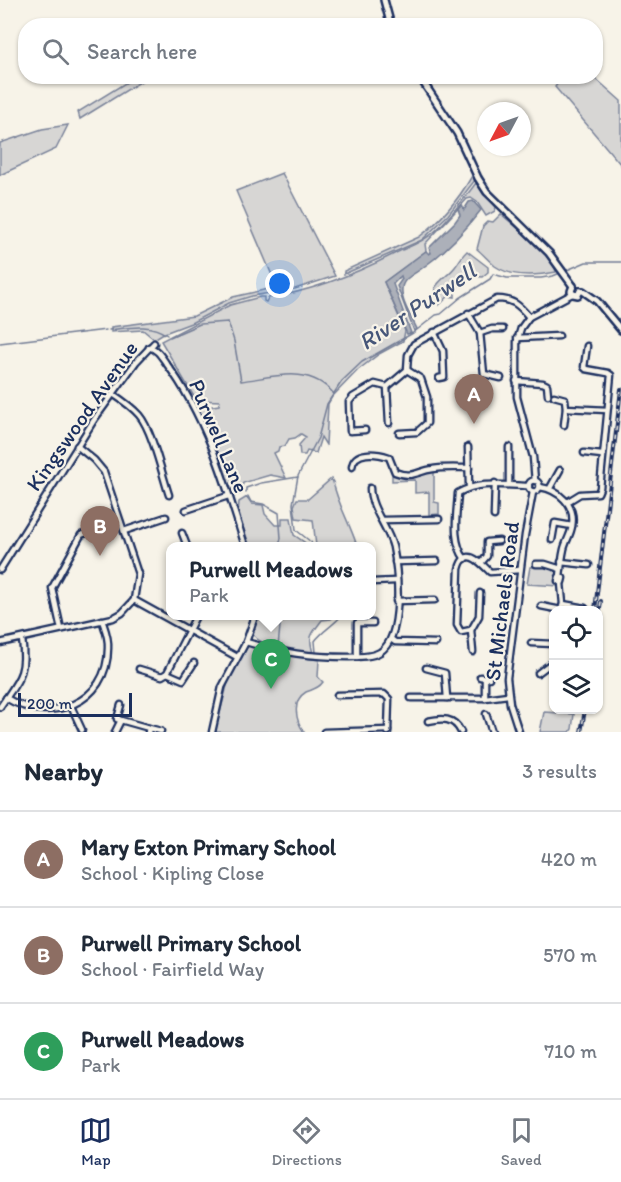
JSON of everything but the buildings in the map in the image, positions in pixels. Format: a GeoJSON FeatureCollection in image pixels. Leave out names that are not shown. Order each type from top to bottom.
{"type":"FeatureCollection","features":[{"type":"Feature","properties":{"kind":"street"},"geometry":{"type":"LineString","coordinates":[[384,0],[389,18]]}},
{"type":"Feature","properties":{"kind":"street"},"geometry":{"type":"LineString","coordinates":[[424,84],[457,133],[482,186],[549,254],[573,286],[578,286],[580,291],[593,297],[621,330]]}},
{"type":"Feature","properties":{"kind":"street"},"geometry":{"type":"LineString","coordinates":[[572,294],[573,286]]}},
{"type":"Feature","properties":{"kind":"street"},"geometry":{"type":"LineString","coordinates":[[540,487],[535,481],[533,458],[518,401],[517,338],[529,317],[580,291]]}},
{"type":"Feature","properties":{"kind":"street"},"geometry":{"type":"LineString","coordinates":[[387,387],[407,370],[408,355],[414,344],[468,313],[497,299],[511,299],[529,317]]}},
{"type":"Feature","properties":{"kind":"street"},"geometry":{"type":"LineString","coordinates":[[468,313],[480,333],[484,374],[501,378]]}},
{"type":"Feature","properties":{"kind":"street"},"geometry":{"type":"LineString","coordinates":[[480,333],[503,328]]}},
{"type":"Feature","properties":{"kind":"street"},"geometry":{"type":"LineString","coordinates":[[434,332],[443,351],[444,377],[439,378]]}},
{"type":"Feature","properties":{"kind":"street"},"geometry":{"type":"LineString","coordinates":[[517,338],[559,336]]}},
{"type":"Feature","properties":{"kind":"street","name":"Kingswood Avenue"},"geometry":{"type":"LineString","coordinates":[[0,570],[77,446],[136,362],[154,343]]}},
{"type":"Feature","properties":{"kind":"street"},"geometry":{"type":"LineString","coordinates":[[567,502],[580,494],[598,492],[608,410],[611,375],[584,367],[586,346]]}},
{"type":"Feature","properties":{"kind":"street","name":"Purwell Lane"},"geometry":{"type":"LineString","coordinates":[[149,347],[156,350],[182,386],[216,459],[243,542]]}},
{"type":"Feature","properties":{"kind":"street"},"geometry":{"type":"LineString","coordinates":[[399,433],[417,432],[427,423],[427,397],[421,379],[407,370]]}},
{"type":"Feature","properties":{"kind":"street"},"geometry":{"type":"LineString","coordinates":[[516,381],[543,382],[547,385],[548,395]]}},
{"type":"Feature","properties":{"kind":"street"},"geometry":{"type":"LineString","coordinates":[[365,430],[347,431],[349,402],[353,397],[375,384],[387,387]]}},
{"type":"Feature","properties":{"kind":"street"},"geometry":{"type":"LineString","coordinates":[[387,387],[388,423]]}},
{"type":"Feature","properties":{"kind":"street"},"geometry":{"type":"LineString","coordinates":[[113,394],[141,416],[148,429],[169,495]]}},
{"type":"Feature","properties":{"kind":"street"},"geometry":{"type":"LineString","coordinates":[[554,396],[565,399],[564,425]]}},
{"type":"Feature","properties":{"kind":"street"},"geometry":{"type":"LineString","coordinates":[[566,408],[608,410]]}},
{"type":"Feature","properties":{"kind":"street"},"geometry":{"type":"LineString","coordinates":[[0,643],[102,620],[122,613],[134,600],[138,574],[104,472],[77,446]]}},
{"type":"Feature","properties":{"kind":"street"},"geometry":{"type":"LineString","coordinates":[[468,447],[470,486]]}},
{"type":"Feature","properties":{"kind":"street"},"geometry":{"type":"LineString","coordinates":[[509,447],[509,484]]}},
{"type":"Feature","properties":{"kind":"street"},"geometry":{"type":"LineString","coordinates":[[584,453],[602,455]]}},
{"type":"Feature","properties":{"kind":"street"},"geometry":{"type":"LineString","coordinates":[[352,467],[353,461],[359,455],[371,454],[389,457],[395,472],[405,476],[417,475],[432,469],[469,468]]}},
{"type":"Feature","properties":{"kind":"street"},"geometry":{"type":"LineString","coordinates":[[550,488],[560,470]]}},
{"type":"Feature","properties":{"kind":"street"},"geometry":{"type":"LineString","coordinates":[[529,486],[530,482],[535,481]]}},
{"type":"Feature","properties":{"kind":"street"},"geometry":{"type":"LineString","coordinates":[[465,559],[459,552],[456,542],[458,492],[470,486],[495,483],[529,486]]}},
{"type":"Feature","properties":{"kind":"street"},"geometry":{"type":"LineString","coordinates":[[494,516],[495,483]]}},
{"type":"Feature","properties":{"kind":"street"},"geometry":{"type":"LineString","coordinates":[[529,486],[533,492],[538,491],[540,487]]}},
{"type":"Feature","properties":{"kind":"street"},"geometry":{"type":"LineString","coordinates":[[540,487],[550,488],[567,502],[571,509],[572,526],[564,546],[561,580],[563,604],[574,606]]}},
{"type":"Feature","properties":{"kind":"street"},"geometry":{"type":"LineString","coordinates":[[246,642],[278,651],[316,657],[357,657],[383,650],[396,626],[395,562],[391,540],[372,500],[370,488]]}},
{"type":"Feature","properties":{"kind":"street","name":"St Michaels Road"},"geometry":{"type":"LineString","coordinates":[[518,730],[508,695],[508,670],[520,570],[533,492]]}},
{"type":"Feature","properties":{"kind":"street"},"geometry":{"type":"LineString","coordinates":[[186,510],[228,496]]}},
{"type":"Feature","properties":{"kind":"street"},"geometry":{"type":"LineString","coordinates":[[124,531],[166,517]]}},
{"type":"Feature","properties":{"kind":"street"},"geometry":{"type":"LineString","coordinates":[[382,520],[439,519]]}},
{"type":"Feature","properties":{"kind":"street"},"geometry":{"type":"LineString","coordinates":[[61,629],[52,592],[72,553],[84,533],[120,521]]}},
{"type":"Feature","properties":{"kind":"street"},"geometry":{"type":"LineString","coordinates":[[552,540],[555,523],[572,526]]}},
{"type":"Feature","properties":{"kind":"street"},"geometry":{"type":"LineString","coordinates":[[182,533],[185,542]]}},
{"type":"Feature","properties":{"kind":"street"},"geometry":{"type":"LineString","coordinates":[[481,563],[487,556],[487,542],[499,541]]}},
{"type":"Feature","properties":{"kind":"street"},"geometry":{"type":"LineString","coordinates":[[471,630],[461,632],[457,625],[459,569],[465,559],[472,557],[493,572],[520,570]]}},
{"type":"Feature","properties":{"kind":"street"},"geometry":{"type":"LineString","coordinates":[[395,562],[437,561]]}},
{"type":"Feature","properties":{"kind":"street"},"geometry":{"type":"LineString","coordinates":[[561,562],[589,566]]}},
{"type":"Feature","properties":{"kind":"street"},"geometry":{"type":"LineString","coordinates":[[536,564],[561,569]]}},
{"type":"Feature","properties":{"kind":"street"},"geometry":{"type":"LineString","coordinates":[[376,582],[396,581]]}},
{"type":"Feature","properties":{"kind":"street"},"geometry":{"type":"LineString","coordinates":[[474,652],[471,630],[479,616],[480,593]]}},
{"type":"Feature","properties":{"kind":"street"},"geometry":{"type":"LineString","coordinates":[[134,600],[166,617]]}},
{"type":"Feature","properties":{"kind":"street"},"geometry":{"type":"LineString","coordinates":[[396,601],[435,600]]}},
{"type":"Feature","properties":{"kind":"street"},"geometry":{"type":"LineString","coordinates":[[541,606],[549,608]]}},
{"type":"Feature","properties":{"kind":"street"},"geometry":{"type":"LineString","coordinates":[[6,698],[32,710],[52,710],[71,706],[92,691],[105,668],[109,646],[102,620]]}},
{"type":"Feature","properties":{"kind":"street"},"geometry":{"type":"LineString","coordinates":[[171,620],[237,657]]}},
{"type":"Feature","properties":{"kind":"street"},"geometry":{"type":"LineString","coordinates":[[139,669],[162,676],[167,673],[194,620]]}},
{"type":"Feature","properties":{"kind":"street"},"geometry":{"type":"LineString","coordinates":[[212,732],[222,687],[246,642],[253,620]]}},
{"type":"Feature","properties":{"kind":"street"},"geometry":{"type":"LineString","coordinates":[[350,622],[373,623]]}},
{"type":"Feature","properties":{"kind":"street"},"geometry":{"type":"LineString","coordinates":[[357,623],[357,657]]}},
{"type":"Feature","properties":{"kind":"street"},"geometry":{"type":"LineString","coordinates":[[0,707],[24,668],[22,639]]}},
{"type":"Feature","properties":{"kind":"street"},"geometry":{"type":"LineString","coordinates":[[391,639],[395,642],[436,643]]}},
{"type":"Feature","properties":{"kind":"street"},"geometry":{"type":"LineString","coordinates":[[531,643],[549,644]]}},
{"type":"Feature","properties":{"kind":"street"},"geometry":{"type":"LineString","coordinates":[[167,673],[183,680],[194,663]]}},
{"type":"Feature","properties":{"kind":"street"},"geometry":{"type":"LineString","coordinates":[[542,673],[549,666]]}},
{"type":"Feature","properties":{"kind":"street"},"geometry":{"type":"LineString","coordinates":[[426,668],[447,673],[447,698]]}},
{"type":"Feature","properties":{"kind":"street"},"geometry":{"type":"LineString","coordinates":[[485,678],[485,698]]}},
{"type":"Feature","properties":{"kind":"street"},"geometry":{"type":"LineString","coordinates":[[324,732],[388,731],[389,699],[387,696],[384,694],[337,695]]}},
{"type":"Feature","properties":{"kind":"street"},"geometry":{"type":"LineString","coordinates":[[411,698],[485,698],[508,695]]}},
{"type":"Feature","properties":{"kind":"street"},"geometry":{"type":"LineString","coordinates":[[121,705],[117,719],[148,730],[161,731]]}},
{"type":"Feature","properties":{"kind":"street"},"geometry":{"type":"LineString","coordinates":[[71,706],[82,730]]}},
{"type":"Feature","properties":{"kind":"street"},"geometry":{"type":"LineString","coordinates":[[486,714],[492,732]]}},
{"type":"Feature","properties":{"kind":"street"},"geometry":{"type":"LineString","coordinates":[[428,722],[445,719],[456,724],[460,732]]}},
{"type":"Feature","properties":{"kind":"street"},"geometry":{"type":"LineString","coordinates":[[115,732],[121,720]]}},
{"type":"Feature","properties":{"kind":"shaded area"},"geometry":{"type":"Polygon","coordinates":[[[124,84],[137,84],[80,119],[78,112],[124,84]]]}},
{"type":"Feature","properties":{"kind":"shaded area"},"geometry":{"type":"Polygon","coordinates":[[[557,84],[602,84],[621,101],[621,165],[555,87],[557,84]]]}},
{"type":"Feature","properties":{"kind":"shaded area"},"geometry":{"type":"Polygon","coordinates":[[[68,125],[56,149],[0,175],[0,143],[42,129],[68,125]]]}},
{"type":"Feature","properties":{"kind":"shaded area"},"geometry":{"type":"Polygon","coordinates":[[[282,173],[335,276],[295,289],[252,296],[229,303],[154,339],[143,330],[111,332],[111,327],[194,316],[233,297],[277,287],[236,191],[282,173]]]}},
{"type":"Feature","properties":{"kind":"shaded area"},"geometry":{"type":"Polygon","coordinates":[[[472,176],[475,180],[448,215],[422,240],[344,274],[344,271],[419,237],[449,209],[472,176]]]}},
{"type":"Feature","properties":{"kind":"shaded area"},"geometry":{"type":"Polygon","coordinates":[[[476,183],[496,207],[495,211],[486,216],[477,202],[471,198],[467,199],[425,244],[426,251],[384,282],[405,331],[403,341],[379,354],[358,370],[332,397],[328,404],[326,445],[321,437],[316,453],[307,451],[305,455],[300,455],[299,445],[306,437],[301,434],[289,439],[285,446],[279,447],[274,453],[286,478],[270,475],[243,483],[240,494],[231,497],[214,447],[199,414],[200,408],[219,405],[220,401],[196,400],[161,341],[230,305],[260,297],[264,297],[266,302],[268,298],[333,281],[415,245],[440,227],[476,183]]]}},
{"type":"Feature","properties":{"kind":"shaded area"},"geometry":{"type":"Polygon","coordinates":[[[473,201],[481,210],[461,234],[446,249],[404,282],[403,299],[417,329],[414,331],[397,286],[402,279],[401,276],[393,284],[411,333],[407,334],[384,282],[426,251],[431,253],[429,248],[460,215],[458,209],[462,205],[464,210],[469,202],[473,201]]]}},
{"type":"Feature","properties":{"kind":"shaded area"},"geometry":{"type":"Polygon","coordinates":[[[501,214],[541,250],[556,272],[532,275],[509,273],[495,266],[477,249],[483,226],[488,221],[493,222],[501,214]]]}},
{"type":"Feature","properties":{"kind":"shaded area"},"geometry":{"type":"Polygon","coordinates":[[[467,251],[488,267],[488,272],[482,277],[474,276],[455,288],[455,297],[449,296],[439,305],[435,288],[453,270],[467,251]]]}},
{"type":"Feature","properties":{"kind":"shaded area"},"geometry":{"type":"Polygon","coordinates":[[[434,470],[434,502],[439,503],[439,514],[429,515],[429,492],[415,493],[415,480],[392,481],[392,475],[413,476],[434,470]]]}},
{"type":"Feature","properties":{"kind":"shaded area"},"geometry":{"type":"Polygon","coordinates":[[[331,479],[356,542],[316,542],[313,520],[296,518],[294,506],[297,499],[308,499],[331,479]]]}},
{"type":"Feature","properties":{"kind":"shaded area"},"geometry":{"type":"Polygon","coordinates":[[[247,497],[252,504],[263,505],[265,514],[275,525],[282,525],[282,518],[291,518],[294,535],[304,542],[248,542],[238,514],[239,502],[247,497]]]}},
{"type":"Feature","properties":{"kind":"shaded area"},"geometry":{"type":"Polygon","coordinates":[[[530,567],[547,567],[559,571],[556,580],[559,586],[527,584],[530,567]]]}},
{"type":"Feature","properties":{"kind":"shaded area"},"geometry":{"type":"Polygon","coordinates":[[[258,620],[322,620],[311,639],[313,653],[280,648],[257,639],[253,634],[258,620]]]}},
{"type":"Feature","properties":{"kind":"shaded area"},"geometry":{"type":"Polygon","coordinates":[[[248,645],[280,654],[319,660],[318,677],[323,682],[306,692],[298,700],[297,717],[304,732],[215,732],[229,678],[248,645]]]}},
{"type":"Feature","properties":{"kind":"shaded area"},"geometry":{"type":"Polygon","coordinates":[[[544,712],[574,714],[570,732],[540,732],[544,712]]]}},
{"type":"Feature","properties":{"kind":"waterway","name":"River Purwell"},"geometry":{"type":"LineString","coordinates":[[311,542],[296,530],[293,504],[298,476],[318,438],[327,404],[342,381],[362,362],[413,333],[490,279],[493,274],[507,278],[541,278],[553,276],[586,262],[621,262]]}},
{"type":"Feature","properties":{"kind":"waterway"},"geometry":{"type":"LineString","coordinates":[[170,337],[200,324],[228,322],[241,381],[278,375],[302,376],[314,379],[334,394]]}},
{"type":"Feature","properties":{"kind":"waterway"},"geometry":{"type":"LineString","coordinates":[[109,330],[146,327],[167,335]]}},
{"type":"Feature","properties":{"kind":"waterway"},"geometry":{"type":"LineString","coordinates":[[0,343],[106,330]]}},
{"type":"Feature","properties":{"kind":"waterway","name":"River Purwell"},"geometry":{"type":"LineString","coordinates":[[246,492],[246,488],[261,483],[298,477]]}},
{"type":"Feature","properties":{"kind":"waterway","name":"River Purwell"},"geometry":{"type":"LineString","coordinates":[[248,496],[251,502],[263,504],[279,513],[280,542]]}},
{"type":"Feature","properties":{"kind":"waterway","name":"River Purwell"},"geometry":{"type":"LineString","coordinates":[[278,647],[281,620]]}},
{"type":"Feature","properties":{"kind":"waterway","name":"River Purwell"},"geometry":{"type":"LineString","coordinates":[[316,653],[315,641],[337,620]]}},
{"type":"Feature","properties":{"kind":"railway"},"geometry":{"type":"LineString","coordinates":[[595,606],[621,389]]}},
{"type":"Feature","properties":{"kind":"railway"},"geometry":{"type":"LineString","coordinates":[[600,606],[601,601]]}},
{"type":"Feature","properties":{"kind":"railway"},"geometry":{"type":"LineString","coordinates":[[581,732],[584,714]]}},
{"type":"Feature","properties":{"kind":"place","name":"Mary Exton Primary School"},"geometry":{"type":"Point","coordinates":[474,424]}},
{"type":"Feature","properties":{"kind":"place","name":"Purwell Primary School"},"geometry":{"type":"Point","coordinates":[100,556]}},
{"type":"Feature","properties":{"kind":"place","name":"Purwell Meadows"},"geometry":{"type":"Point","coordinates":[271,689]}}]}
